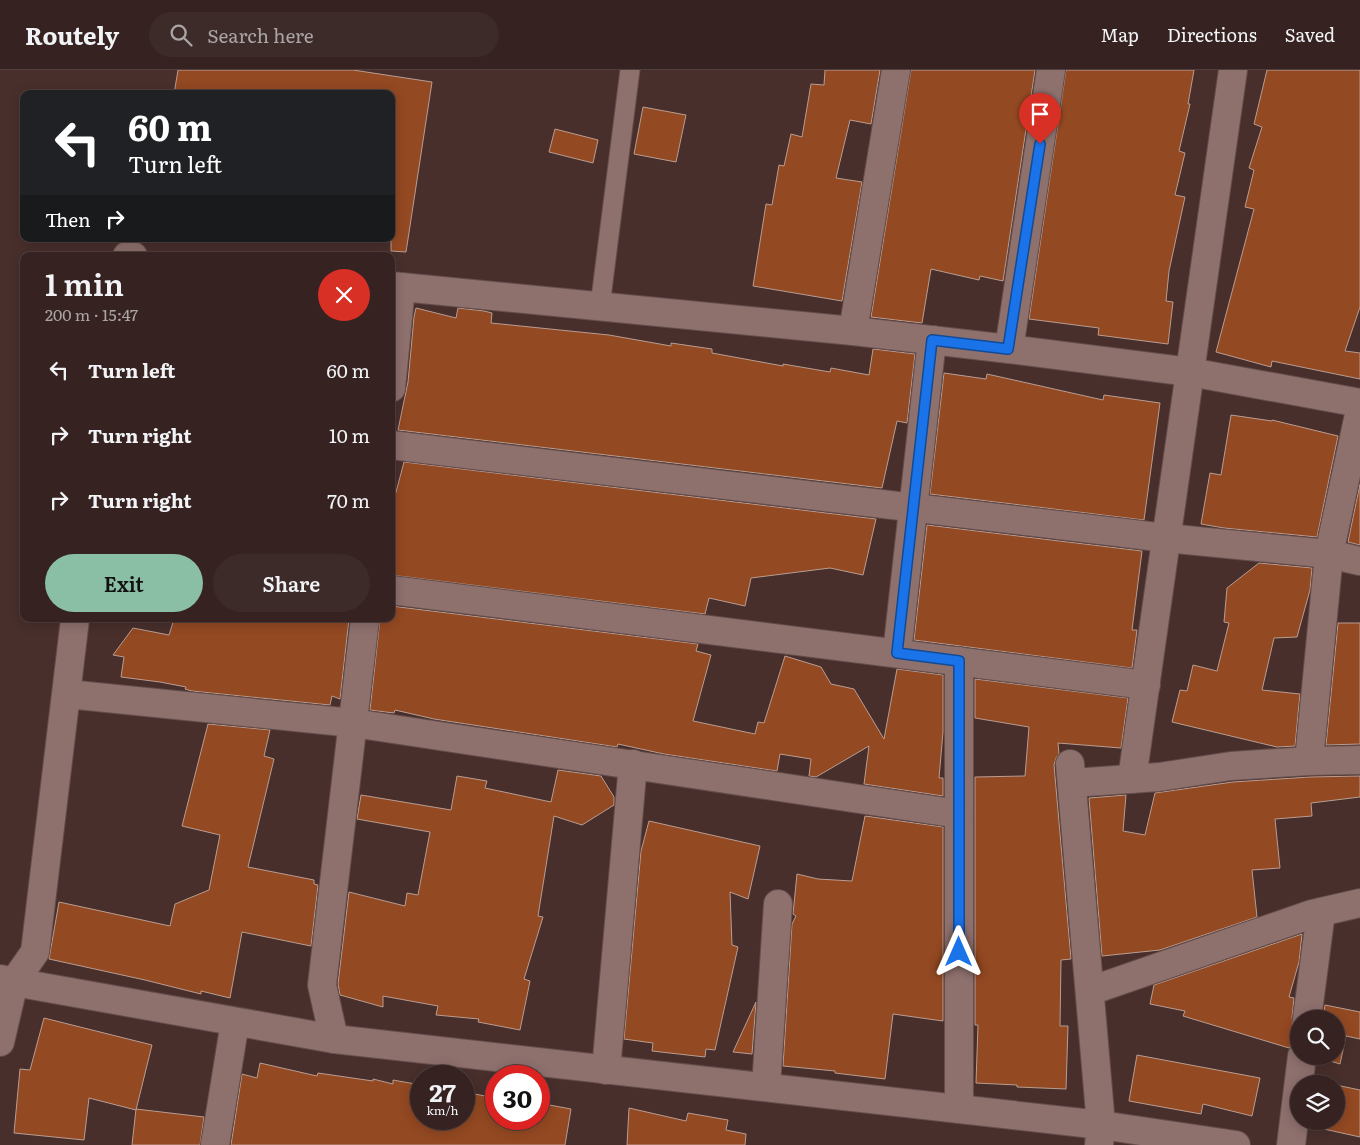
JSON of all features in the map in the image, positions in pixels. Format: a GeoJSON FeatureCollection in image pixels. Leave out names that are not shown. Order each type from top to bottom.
{"type":"FeatureCollection","features":[{"type":"Feature","properties":{"kind":"street"},"geometry":{"type":"LineString","coordinates":[[853,331],[896,70]]}},
{"type":"Feature","properties":{"kind":"street"},"geometry":{"type":"LineString","coordinates":[[1008,349],[1051,70]]}},
{"type":"Feature","properties":{"kind":"street"},"geometry":{"type":"LineString","coordinates":[[1132,779],[1233,70]]}},
{"type":"Feature","properties":{"kind":"street"},"geometry":{"type":"LineString","coordinates":[[395,306],[396,286],[853,331],[1190,372],[1360,403]]}},
{"type":"Feature","properties":{"kind":"street"},"geometry":{"type":"LineString","coordinates":[[897,653],[932,340]]}},
{"type":"Feature","properties":{"kind":"street"},"geometry":{"type":"LineString","coordinates":[[1309,761],[1329,554],[1360,410]]}},
{"type":"Feature","properties":{"kind":"street"},"geometry":{"type":"LineString","coordinates":[[395,445],[1166,538],[1329,554],[1360,561]]}},
{"type":"Feature","properties":{"kind":"street"},"geometry":{"type":"LineString","coordinates":[[395,590],[1146,685]]}},
{"type":"Feature","properties":{"kind":"street"},"geometry":{"type":"LineString","coordinates":[[0,1042],[7,981],[35,952],[75,622]]}},
{"type":"Feature","properties":{"kind":"street"},"geometry":{"type":"LineString","coordinates":[[334,1039],[322,985],[365,622]]}},
{"type":"Feature","properties":{"kind":"street"},"geometry":{"type":"LineString","coordinates":[[959,661],[959,1109]]}},
{"type":"Feature","properties":{"kind":"street"},"geometry":{"type":"LineString","coordinates":[[67,694],[353,723],[959,814]]}},
{"type":"Feature","properties":{"kind":"street"},"geometry":{"type":"LineString","coordinates":[[1100,1135],[1090,991],[1071,773],[1132,779],[1159,777],[1231,766],[1360,760]]}},
{"type":"Feature","properties":{"kind":"street"},"geometry":{"type":"LineString","coordinates":[[606,1070],[633,764]]}},
{"type":"Feature","properties":{"kind":"street"},"geometry":{"type":"LineString","coordinates":[[1090,991],[1321,912],[1360,903]]}},
{"type":"Feature","properties":{"kind":"street"},"geometry":{"type":"LineString","coordinates":[[766,1088],[778,904]]}},
{"type":"Feature","properties":{"kind":"street"},"geometry":{"type":"LineString","coordinates":[[1308,1010],[1321,912]]}},
{"type":"Feature","properties":{"kind":"street"},"geometry":{"type":"LineString","coordinates":[[7,981],[334,1039],[959,1109],[1100,1135],[1236,1145]]}},
{"type":"Feature","properties":{"kind":"street"},"geometry":{"type":"LineString","coordinates":[[215,1145],[235,1022]]}},
{"type":"Feature","properties":{"kind":"street"},"geometry":{"type":"LineString","coordinates":[[1291,1145],[1301,1065]]}},
{"type":"Feature","properties":{"kind":"lane"},"geometry":{"type":"LineString","coordinates":[[600,306],[630,70]]}},
{"type":"Feature","properties":{"kind":"building"},"geometry":{"type":"Polygon","coordinates":[[[178,70],[353,70],[432,82],[406,252],[391,251],[391,242],[395,242],[395,90],[175,90],[178,70]]]}},
{"type":"Feature","properties":{"kind":"building"},"geometry":{"type":"Polygon","coordinates":[[[825,70],[880,70],[871,124],[850,120],[836,178],[862,182],[842,301],[753,286],[766,204],[772,205],[779,165],[784,166],[791,134],[802,137],[811,84],[824,85],[825,70]]]}},
{"type":"Feature","properties":{"kind":"building"},"geometry":{"type":"Polygon","coordinates":[[[911,70],[1035,70],[1003,281],[980,276],[979,280],[931,269],[922,323],[871,317],[911,70]]]}},
{"type":"Feature","properties":{"kind":"building"},"geometry":{"type":"Polygon","coordinates":[[[1066,70],[1194,70],[1188,104],[1190,104],[1179,151],[1185,153],[1175,195],[1185,197],[1169,271],[1166,301],[1173,302],[1168,344],[1098,335],[1099,328],[1029,319],[1066,70]]]}},
{"type":"Feature","properties":{"kind":"building"},"geometry":{"type":"Polygon","coordinates":[[[1267,70],[1360,70],[1360,307],[1345,351],[1360,353],[1360,379],[1272,361],[1271,367],[1216,352],[1254,209],[1245,207],[1254,170],[1249,168],[1262,127],[1254,124],[1267,70]]]}},
{"type":"Feature","properties":{"kind":"building"},"geometry":{"type":"Polygon","coordinates":[[[643,107],[686,115],[676,162],[634,154],[643,107]]]}},
{"type":"Feature","properties":{"kind":"building"},"geometry":{"type":"Polygon","coordinates":[[[555,129],[598,140],[593,163],[549,152],[555,129]]]}},
{"type":"Feature","properties":{"kind":"building"},"geometry":{"type":"Polygon","coordinates":[[[416,308],[456,318],[458,308],[484,311],[492,313],[491,323],[609,335],[671,346],[671,343],[712,349],[712,353],[783,366],[783,364],[830,372],[831,368],[869,375],[873,349],[915,354],[907,423],[897,421],[882,488],[398,430],[408,382],[416,308]]]}},
{"type":"Feature","properties":{"kind":"building"},"geometry":{"type":"Polygon","coordinates":[[[944,373],[986,379],[987,374],[1103,400],[1104,395],[1160,403],[1144,520],[930,494],[944,373]]]}},
{"type":"Feature","properties":{"kind":"building"},"geometry":{"type":"Polygon","coordinates":[[[1231,415],[1272,420],[1338,436],[1317,537],[1201,524],[1210,473],[1221,475],[1231,415]]]}},
{"type":"Feature","properties":{"kind":"building"},"geometry":{"type":"Polygon","coordinates":[[[404,462],[876,519],[863,575],[830,568],[751,578],[745,606],[709,598],[705,614],[395,575],[395,496],[404,462]]]}},
{"type":"Feature","properties":{"kind":"building"},"geometry":{"type":"Polygon","coordinates":[[[1360,484],[1360,545],[1348,542],[1360,484]]]}},
{"type":"Feature","properties":{"kind":"building"},"geometry":{"type":"Polygon","coordinates":[[[927,525],[1142,551],[1132,630],[1137,630],[1132,668],[914,640],[927,525]]]}},
{"type":"Feature","properties":{"kind":"building"},"geometry":{"type":"Polygon","coordinates":[[[1259,563],[1312,568],[1310,590],[1297,637],[1274,638],[1262,690],[1300,694],[1295,746],[1277,747],[1172,722],[1180,690],[1187,691],[1193,665],[1217,671],[1229,623],[1224,622],[1227,588],[1259,563]]]}},
{"type":"Feature","properties":{"kind":"building"},"geometry":{"type":"Polygon","coordinates":[[[395,606],[698,644],[696,651],[711,655],[693,721],[755,734],[758,722],[764,723],[785,656],[821,667],[831,684],[854,689],[884,739],[897,669],[943,675],[943,732],[939,778],[943,778],[943,796],[864,784],[869,746],[816,777],[809,776],[811,759],[780,754],[777,771],[664,754],[618,744],[617,747],[434,719],[395,710],[394,713],[370,710],[380,622],[395,622],[395,606]]]}},
{"type":"Feature","properties":{"kind":"building"},"geometry":{"type":"Polygon","coordinates":[[[173,622],[349,622],[340,699],[332,696],[330,705],[192,691],[185,689],[186,687],[121,677],[124,657],[113,655],[133,628],[169,635],[173,622]]]}},
{"type":"Feature","properties":{"kind":"building"},"geometry":{"type":"Polygon","coordinates":[[[1338,623],[1360,623],[1360,744],[1326,745],[1338,623]]]}},
{"type":"Feature","properties":{"kind":"building"},"geometry":{"type":"Polygon","coordinates":[[[975,679],[1128,698],[1121,748],[1058,743],[1059,754],[1054,765],[1071,959],[1061,960],[1060,1026],[1068,1026],[1066,1089],[976,1083],[978,1025],[975,1025],[975,777],[1025,776],[1029,727],[975,718],[975,679]]]}},
{"type":"Feature","properties":{"kind":"building"},"geometry":{"type":"Polygon","coordinates":[[[208,724],[270,730],[264,756],[274,759],[248,867],[314,880],[314,884],[318,885],[311,946],[242,932],[230,998],[201,991],[201,994],[49,959],[59,902],[170,926],[175,904],[209,890],[220,835],[182,826],[208,724]]]}},
{"type":"Feature","properties":{"kind":"building"},"geometry":{"type":"Polygon","coordinates":[[[558,770],[601,776],[614,797],[614,805],[582,825],[554,816],[538,916],[543,917],[524,979],[530,981],[520,1030],[478,1022],[479,1019],[436,1015],[438,1006],[383,996],[383,1007],[340,995],[338,984],[349,892],[405,906],[407,893],[418,895],[430,832],[357,819],[361,795],[451,810],[457,776],[487,781],[485,788],[551,802],[558,770]]]}},
{"type":"Feature","properties":{"kind":"building"},"geometry":{"type":"Polygon","coordinates":[[[1360,776],[1360,797],[1311,803],[1312,816],[1275,819],[1280,868],[1252,870],[1257,917],[1160,950],[1102,956],[1089,798],[1126,795],[1123,831],[1145,835],[1155,793],[1233,782],[1360,776]]]}},
{"type":"Feature","properties":{"kind":"building"},"geometry":{"type":"Polygon","coordinates":[[[865,816],[943,827],[943,1021],[893,1014],[885,1079],[835,1073],[835,1071],[783,1066],[792,924],[796,916],[793,914],[797,874],[818,879],[852,881],[865,816]]]}},
{"type":"Feature","properties":{"kind":"building"},"geometry":{"type":"Polygon","coordinates":[[[649,821],[760,846],[748,899],[730,892],[732,945],[738,947],[715,1050],[706,1049],[705,1057],[652,1051],[653,1043],[624,1039],[641,851],[649,821]]]}},
{"type":"Feature","properties":{"kind":"building"},"geometry":{"type":"Polygon","coordinates":[[[1302,934],[1299,962],[1289,997],[1294,998],[1293,1010],[1290,1010],[1289,1048],[1183,1016],[1185,1011],[1150,1004],[1154,985],[1302,934]]]}},
{"type":"Feature","properties":{"kind":"building"},"geometry":{"type":"Polygon","coordinates":[[[756,1002],[752,1054],[733,1052],[756,1002]]]}},
{"type":"Feature","properties":{"kind":"building"},"geometry":{"type":"Polygon","coordinates":[[[1325,1005],[1360,1012],[1360,1039],[1346,1036],[1345,1041],[1345,1010],[1324,1010],[1325,1005]]]}},
{"type":"Feature","properties":{"kind":"building"},"geometry":{"type":"Polygon","coordinates":[[[44,1018],[152,1045],[136,1110],[89,1098],[84,1140],[14,1133],[20,1069],[30,1070],[44,1018]]]}},
{"type":"Feature","properties":{"kind":"building"},"geometry":{"type":"Polygon","coordinates":[[[1137,1055],[1260,1078],[1252,1116],[1203,1104],[1201,1114],[1129,1101],[1137,1055]]]}},
{"type":"Feature","properties":{"kind":"building"},"geometry":{"type":"Polygon","coordinates":[[[260,1063],[317,1076],[318,1073],[373,1081],[373,1079],[393,1084],[393,1080],[410,1083],[410,1130],[475,1130],[475,1094],[485,1096],[485,1130],[550,1130],[550,1105],[571,1109],[565,1145],[231,1145],[242,1074],[257,1078],[260,1063]]]}},
{"type":"Feature","properties":{"kind":"building"},"geometry":{"type":"Polygon","coordinates":[[[1345,1087],[1360,1090],[1360,1137],[1328,1130],[1345,1130],[1345,1087]]]}},
{"type":"Feature","properties":{"kind":"building"},"geometry":{"type":"Polygon","coordinates":[[[629,1108],[686,1121],[688,1113],[728,1120],[726,1130],[746,1134],[745,1145],[627,1145],[629,1108]]]}},
{"type":"Feature","properties":{"kind":"building"},"geometry":{"type":"Polygon","coordinates":[[[136,1109],[204,1117],[200,1145],[132,1145],[136,1109]]]}},
{"type":"Feature","properties":{"kind":"route"},"geometry":{"type":"LineString","coordinates":[[959,952],[959,661],[897,653],[932,340],[1008,349],[1040,144]]}}]}
